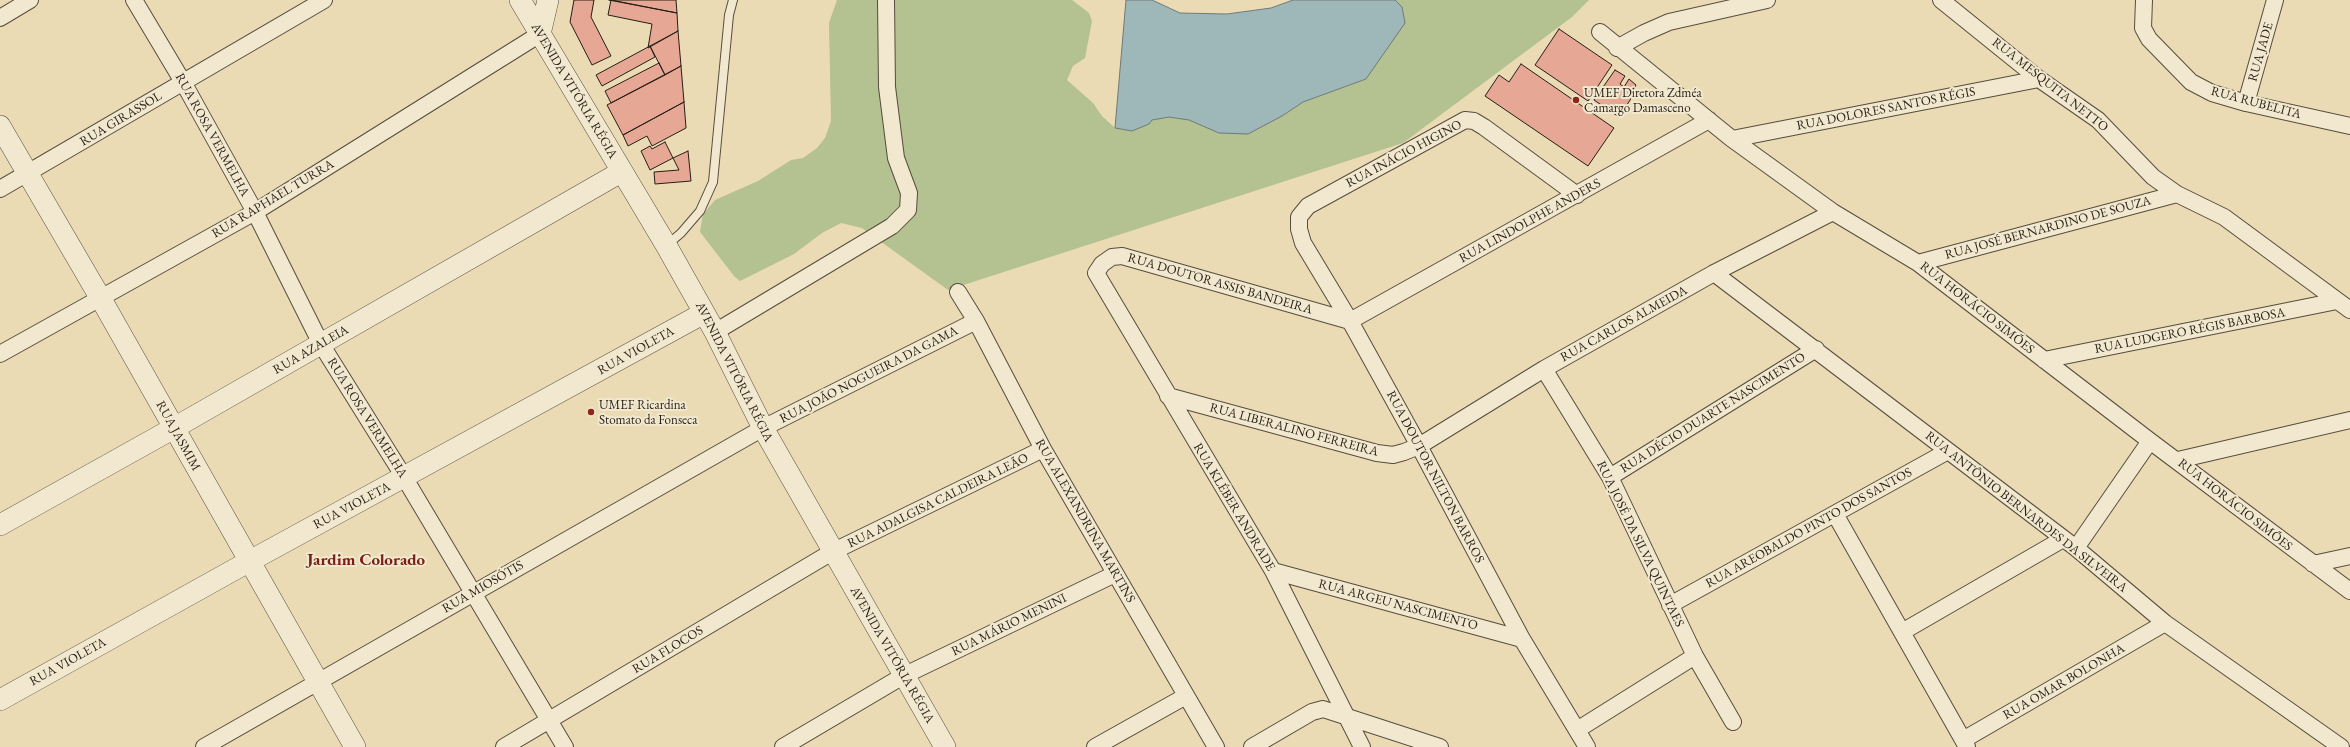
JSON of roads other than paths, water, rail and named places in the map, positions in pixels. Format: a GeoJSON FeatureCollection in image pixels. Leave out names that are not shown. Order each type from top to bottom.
{"type":"FeatureCollection","features":[{"type":"Feature","properties":{"kind":"street"},"geometry":{"type":"LineString","coordinates":[[0,18],[30,0]]}},
{"type":"Feature","properties":{"kind":"street","name":"RUA ROSA VERMELHA"},"geometry":{"type":"LineString","coordinates":[[134,0],[183,82],[254,212],[321,344],[404,477],[565,747]]}},
{"type":"Feature","properties":{"kind":"street","name":"RUA GIRASSOL"},"geometry":{"type":"LineString","coordinates":[[0,189],[324,0]]}},
{"type":"Feature","properties":{"kind":"street","name":"AVENIDA VITÓRIA RÉGIA"},"geometry":{"type":"LineString","coordinates":[[520,0],[621,172],[666,245],[715,332],[763,428],[832,552],[945,747]]}},
{"type":"Feature","properties":{"kind":"street"},"geometry":{"type":"LineString","coordinates":[[540,34],[548,0]]}},
{"type":"Feature","properties":{"kind":"street"},"geometry":{"type":"LineString","coordinates":[[715,332],[892,226],[903,218],[908,210],[909,193],[896,158],[886,87],[886,0]]}},
{"type":"Feature","properties":{"kind":"street"},"geometry":{"type":"LineString","coordinates":[[1617,48],[1669,22],[1767,0]]}},
{"type":"Feature","properties":{"kind":"street","name":"RUA MESQUITA NETTO"},"geometry":{"type":"LineString","coordinates":[[1942,0],[2039,79],[2098,120],[2153,177],[2177,194],[2224,217],[2344,306]]}},
{"type":"Feature","properties":{"kind":"street","name":"RUA RUBELITA"},"geometry":{"type":"LineString","coordinates":[[2144,0],[2143,28],[2149,39],[2182,75],[2204,90],[2246,103],[2350,126]]}},
{"type":"Feature","properties":{"kind":"street","name":"RUA JADE"},"geometry":{"type":"LineString","coordinates":[[2246,103],[2275,0]]}},
{"type":"Feature","properties":{"kind":"street","name":"RUA HORÁCIO SIMÕES"},"geometry":{"type":"LineString","coordinates":[[1600,32],[1617,48],[1732,139],[1834,212],[1918,263],[2150,441],[2178,460],[2350,591]]}},
{"type":"Feature","properties":{"kind":"street","name":"RUA RAPHAEL TURRA"},"geometry":{"type":"LineString","coordinates":[[0,354],[101,299],[254,212],[540,34]]}},
{"type":"Feature","properties":{"kind":"street","name":"RUA DOLORES SANTOS RÉGIS"},"geometry":{"type":"LineString","coordinates":[[1732,139],[2039,79]]}},
{"type":"Feature","properties":{"kind":"street","name":"RUA INÁCIO HIGINO"},"geometry":{"type":"LineString","coordinates":[[1308,206],[1465,120],[1474,121],[1484,127],[1577,194]]}},
{"type":"Feature","properties":{"kind":"street","name":"RUA LINDOLPHE ANDERS"},"geometry":{"type":"LineString","coordinates":[[1350,321],[1709,120]]}},
{"type":"Feature","properties":{"kind":"street","name":"RUA JASMIM"},"geometry":{"type":"LineString","coordinates":[[0,126],[101,299],[316,682],[355,747]]}},
{"type":"Feature","properties":{"kind":"street","name":"RUA AZALEIA"},"geometry":{"type":"LineString","coordinates":[[0,525],[174,428],[621,172]]}},
{"type":"Feature","properties":{"kind":"street","name":"RUA JOSÉ BERNARDINO DE SOUZA"},"geometry":{"type":"LineString","coordinates":[[1918,263],[2177,194]]}},
{"type":"Feature","properties":{"kind":"street","name":"RUA DOUTOR NILTON BARROS"},"geometry":{"type":"LineString","coordinates":[[1308,206],[1299,217],[1302,243],[1350,321],[1419,446],[1522,639],[1587,747]]}},
{"type":"Feature","properties":{"kind":"street","name":"RUA CARLOS ALMEIDA"},"geometry":{"type":"LineString","coordinates":[[1419,446],[1544,369],[1714,273],[1834,212]]}},
{"type":"Feature","properties":{"kind":"street","name":"RUA DOUTOR ASSIS BANDEIRA"},"geometry":{"type":"LineString","coordinates":[[1096,273],[1102,264],[1112,257],[1122,256],[1350,321]]}},
{"type":"Feature","properties":{"kind":"street","name":"RUA KLÉBER ANDRADE"},"geometry":{"type":"LineString","coordinates":[[1096,273],[1273,571],[1362,747]]}},
{"type":"Feature","properties":{"kind":"street","name":"RUA ANTÔNIO BERNARDES DA SILVEIRA"},"geometry":{"type":"LineString","coordinates":[[1714,273],[2076,548],[2165,623],[2340,747]]}},
{"type":"Feature","properties":{"kind":"street","name":"RUA ALEXANDRINA MARTINS"},"geometry":{"type":"LineString","coordinates":[[958,292],[976,321],[1043,449],[1216,747]]}},
{"type":"Feature","properties":{"kind":"street","name":"RUA LUDGERO RÉGIS BARBOSA"},"geometry":{"type":"LineString","coordinates":[[2044,360],[2344,306]]}},
{"type":"Feature","properties":{"kind":"street","name":"RUA VIOLETA"},"geometry":{"type":"LineString","coordinates":[[0,700],[248,562],[704,313]]}},
{"type":"Feature","properties":{"kind":"street","name":"RUA JOÃO NOGUEIRA DA GAMA"},"geometry":{"type":"LineString","coordinates":[[763,428],[976,321]]}},
{"type":"Feature","properties":{"kind":"street","name":"RUA DÉCIO DUARTE NASCIMENTO"},"geometry":{"type":"LineString","coordinates":[[1610,477],[1816,349]]}},
{"type":"Feature","properties":{"kind":"street","name":"RUA JOSÉ DA SILVA QUINTAES"},"geometry":{"type":"LineString","coordinates":[[1544,369],[1610,477],[1695,656],[1733,722]]}},
{"type":"Feature","properties":{"kind":"street","name":"RUA LIBERALINO FERREIRA"},"geometry":{"type":"LineString","coordinates":[[1168,396],[1377,453],[1393,454],[1419,446]]}},
{"type":"Feature","properties":{"kind":"street"},"geometry":{"type":"LineString","coordinates":[[2178,460],[2350,420]]}},
{"type":"Feature","properties":{"kind":"street","name":"RUA MIOSÓTIS"},"geometry":{"type":"LineString","coordinates":[[204,747],[473,592],[763,428]]}},
{"type":"Feature","properties":{"kind":"street"},"geometry":{"type":"LineString","coordinates":[[2076,548],[2150,441]]}},
{"type":"Feature","properties":{"kind":"street","name":"RUA ADALGISA CALDEIRA LEÃO"},"geometry":{"type":"LineString","coordinates":[[832,552],[1043,449]]}},
{"type":"Feature","properties":{"kind":"street","name":"RUA AREOBALDO PINTO DOS SANTOS"},"geometry":{"type":"LineString","coordinates":[[1670,605],[1948,451]]}},
{"type":"Feature","properties":{"kind":"street"},"geometry":{"type":"LineString","coordinates":[[1835,514],[1965,744]]}},
{"type":"Feature","properties":{"kind":"street"},"geometry":{"type":"LineString","coordinates":[[1902,632],[2063,539]]}},
{"type":"Feature","properties":{"kind":"street","name":"RUA FLOCOS"},"geometry":{"type":"LineString","coordinates":[[504,747],[832,552]]}},
{"type":"Feature","properties":{"kind":"street"},"geometry":{"type":"LineString","coordinates":[[2313,564],[2350,556]]}},
{"type":"Feature","properties":{"kind":"street","name":"RUA ARGEU NASCIMENTO"},"geometry":{"type":"LineString","coordinates":[[1273,571],[1522,639]]}},
{"type":"Feature","properties":{"kind":"street","name":"RUA MÁRIO MENINI"},"geometry":{"type":"LineString","coordinates":[[783,747],[903,676],[1115,574]]}},
{"type":"Feature","properties":{"kind":"street","name":"RUA OMAR BOLONHA"},"geometry":{"type":"LineString","coordinates":[[1965,744],[2165,623]]}},
{"type":"Feature","properties":{"kind":"street"},"geometry":{"type":"LineString","coordinates":[[1576,730],[1695,656]]}},
{"type":"Feature","properties":{"kind":"street"},"geometry":{"type":"LineString","coordinates":[[1094,747],[1186,696]]}},
{"type":"Feature","properties":{"kind":"street"},"geometry":{"type":"LineString","coordinates":[[1252,747],[1312,712],[1323,709],[1440,747]]}},
{"type":"Feature","properties":{"kind":"lane"},"geometry":{"type":"LineString","coordinates":[[666,245],[681,233],[700,211],[713,182],[729,15],[733,0]]}},
{"type":"Feature","properties":{"kind":"water"},"geometry":{"type":"Polygon","coordinates":[[[1126,0],[1152,0],[1180,13],[1227,14],[1271,8],[1293,0],[1395,0],[1402,7],[1405,23],[1366,79],[1303,102],[1282,116],[1248,134],[1219,133],[1189,120],[1169,117],[1152,120],[1149,124],[1132,131],[1115,128],[1126,0]]]}},
{"type":"Feature","properties":{"kind":"place","name":"UMEF Diretora Zdméa Camargo Damasceno"},"geometry":{"type":"Point","coordinates":[1576,100]}},
{"type":"Feature","properties":{"kind":"place","name":"UMEF Ricardina Stomato da Fonseca"},"geometry":{"type":"Point","coordinates":[591,412]}},
{"type":"Feature","properties":{"kind":"district","name":"Jardim Colorado"},"geometry":{"type":"Point","coordinates":[366,560]}}]}
